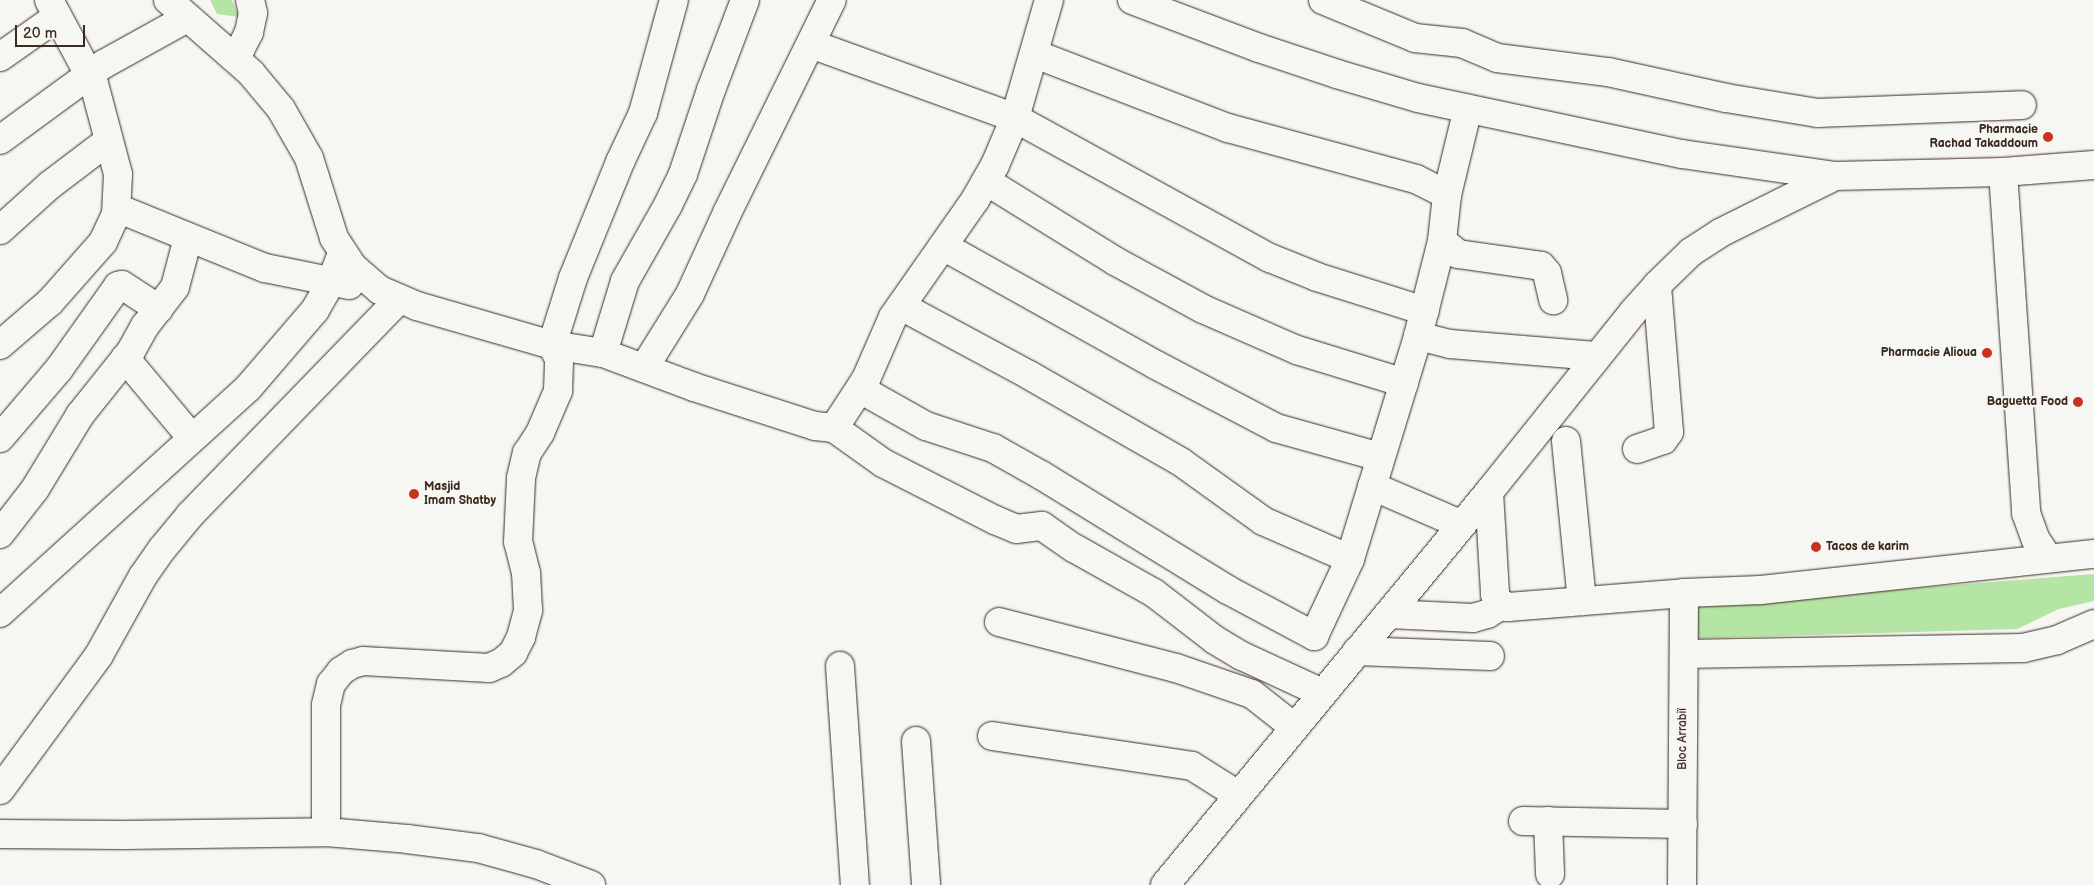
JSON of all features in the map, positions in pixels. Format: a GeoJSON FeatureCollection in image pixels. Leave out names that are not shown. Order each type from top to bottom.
{"type":"FeatureCollection","features":[{"type":"Feature","properties":{"kind":"street"},"geometry":{"type":"LineString","coordinates":[[233,57],[243,46],[249,32],[253,13],[250,0]]}},
{"type":"Feature","properties":{"kind":"street"},"geometry":{"type":"LineString","coordinates":[[326,832],[326,705],[331,684],[341,671],[352,664],[363,661],[489,668],[501,663],[513,652],[520,637],[528,610],[526,573],[518,542],[521,478],[527,453],[540,433],[558,391],[559,359],[552,345],[570,285],[621,160],[643,113],[674,0]]}},
{"type":"Feature","properties":{"kind":"street"},"geometry":{"type":"LineString","coordinates":[[603,353],[625,281],[668,205],[683,174],[711,90],[745,0]]}},
{"type":"Feature","properties":{"kind":"street"},"geometry":{"type":"LineString","coordinates":[[644,368],[690,294],[727,213],[832,0]]}},
{"type":"Feature","properties":{"kind":"street"},"geometry":{"type":"LineString","coordinates":[[834,428],[860,389],[873,365],[893,317],[986,181],[1015,118],[1049,0]]}},
{"type":"Feature","properties":{"kind":"street"},"geometry":{"type":"LineString","coordinates":[[1132,0],[1337,74],[1418,98],[1682,154],[1836,176],[2004,172],[2094,164]]}},
{"type":"Feature","properties":{"kind":"street"},"geometry":{"type":"LineString","coordinates":[[1323,0],[1415,38],[1462,43],[1497,58],[1608,72],[1726,98],[1818,114],[2022,105]]}},
{"type":"Feature","properties":{"kind":"street"},"geometry":{"type":"LineString","coordinates":[[0,57],[53,8],[94,84],[118,174],[117,208],[110,230],[103,242],[50,302],[0,346]]}},
{"type":"Feature","properties":{"kind":"street"},"geometry":{"type":"LineString","coordinates":[[0,140],[177,9],[233,57],[266,90],[296,133],[309,158],[334,238],[342,253],[364,278],[389,295]]}},
{"type":"Feature","properties":{"kind":"street"},"geometry":{"type":"LineString","coordinates":[[811,44],[1015,118],[1270,258],[1421,324],[1450,344],[1596,356]]}},
{"type":"Feature","properties":{"kind":"street"},"geometry":{"type":"LineString","coordinates":[[1035,54],[1228,128],[1416,179],[1447,195]]}},
{"type":"Feature","properties":{"kind":"street"},"geometry":{"type":"LineString","coordinates":[[860,389],[926,426],[993,448],[1041,475],[1228,590],[1314,636],[1350,559],[1404,383],[1442,241],[1447,195],[1468,108]]}},
{"type":"Feature","properties":{"kind":"street"},"geometry":{"type":"LineString","coordinates":[[0,230],[50,185],[108,141]]}},
{"type":"Feature","properties":{"kind":"street"},"geometry":{"type":"LineString","coordinates":[[2004,172],[2026,514],[2036,540],[2048,558]]}},
{"type":"Feature","properties":{"kind":"street"},"geometry":{"type":"LineString","coordinates":[[1165,885],[1322,692],[1489,492],[1596,356],[1657,285],[1691,252],[1720,233],[1836,176]]}},
{"type":"Feature","properties":{"kind":"street"},"geometry":{"type":"LineString","coordinates":[[986,181],[1115,261],[1203,309],[1297,350],[1404,383]]}},
{"type":"Feature","properties":{"kind":"street"},"geometry":{"type":"LineString","coordinates":[[117,208],[265,268],[389,295],[552,345],[603,353],[694,387],[815,426],[834,428],[883,463],[995,520],[1016,528],[1042,526],[1074,548],[1154,593],[1215,640],[1242,656],[1322,692]]}},
{"type":"Feature","properties":{"kind":"street"},"geometry":{"type":"LineString","coordinates":[[0,534],[35,490],[80,415],[125,358],[175,287],[188,238]]}},
{"type":"Feature","properties":{"kind":"street"},"geometry":{"type":"LineString","coordinates":[[1442,241],[1458,254],[1541,266],[1547,274],[1553,300]]}},
{"type":"Feature","properties":{"kind":"street"},"geometry":{"type":"LineString","coordinates":[[943,246],[1156,365],[1276,428],[1380,457]]}},
{"type":"Feature","properties":{"kind":"street"},"geometry":{"type":"LineString","coordinates":[[0,613],[192,438],[230,406],[299,331],[324,296],[342,253]]}},
{"type":"Feature","properties":{"kind":"street"},"geometry":{"type":"LineString","coordinates":[[0,438],[59,369],[118,286],[122,285],[159,309]]}},
{"type":"Feature","properties":{"kind":"street"},"geometry":{"type":"LineString","coordinates":[[1637,449],[1663,440],[1669,432],[1657,285]]}},
{"type":"Feature","properties":{"kind":"street"},"geometry":{"type":"LineString","coordinates":[[0,790],[99,655],[162,549],[190,515],[389,295]]}},
{"type":"Feature","properties":{"kind":"street"},"geometry":{"type":"LineString","coordinates":[[901,306],[1029,375],[1181,462],[1263,521],[1350,559]]}},
{"type":"Feature","properties":{"kind":"street"},"geometry":{"type":"LineString","coordinates":[[125,358],[192,438]]}},
{"type":"Feature","properties":{"kind":"street"},"geometry":{"type":"LineString","coordinates":[[1566,441],[1582,601]]}},
{"type":"Feature","properties":{"kind":"street"},"geometry":{"type":"LineString","coordinates":[[1372,486],[1462,525]]}},
{"type":"Feature","properties":{"kind":"street"},"geometry":{"type":"LineString","coordinates":[[1489,492],[1495,594],[1502,605],[1508,607],[1684,593],[1761,590],[2094,554]]}},
{"type":"Feature","properties":{"kind":"street","name":"Bloc Arrabiï"},"geometry":{"type":"LineString","coordinates":[[1682,885],[1684,593]]}},
{"type":"Feature","properties":{"kind":"street"},"geometry":{"type":"LineString","coordinates":[[1388,614],[1473,618],[1487,614],[1502,605]]}},
{"type":"Feature","properties":{"kind":"street"},"geometry":{"type":"LineString","coordinates":[[999,622],[1176,668],[1252,694],[1294,727]]}},
{"type":"Feature","properties":{"kind":"street"},"geometry":{"type":"LineString","coordinates":[[1684,654],[2024,648],[2057,640],[2094,624]]}},
{"type":"Feature","properties":{"kind":"street"},"geometry":{"type":"LineString","coordinates":[[1357,651],[1490,656]]}},
{"type":"Feature","properties":{"kind":"street"},"geometry":{"type":"LineString","coordinates":[[840,666],[855,885]]}},
{"type":"Feature","properties":{"kind":"street"},"geometry":{"type":"LineString","coordinates":[[992,736],[1192,766],[1238,795]]}},
{"type":"Feature","properties":{"kind":"street"},"geometry":{"type":"LineString","coordinates":[[916,741],[926,885]]}},
{"type":"Feature","properties":{"kind":"street"},"geometry":{"type":"LineString","coordinates":[[1550,874],[1536,821],[1683,824]]}},
{"type":"Feature","properties":{"kind":"street"},"geometry":{"type":"LineString","coordinates":[[0,834],[123,835],[326,832],[407,839],[478,848],[536,864],[591,885]]}},
{"type":"Feature","properties":{"kind":"green space"},"geometry":{"type":"Polygon","coordinates":[[[210,0],[232,0],[239,17],[217,14],[210,0]]]}},
{"type":"Feature","properties":{"kind":"green space"},"geometry":{"type":"Polygon","coordinates":[[[2094,574],[2094,601],[2059,609],[2017,629],[1681,639],[1683,606],[2094,574]]]}},
{"type":"Feature","properties":{"kind":"place","name":"Pharmacie Rachad Takaddoum"},"geometry":{"type":"Point","coordinates":[2048,137]}},
{"type":"Feature","properties":{"kind":"place","name":"Pharmacie Alioua"},"geometry":{"type":"Point","coordinates":[1987,353]}},
{"type":"Feature","properties":{"kind":"place","name":"Baguetta Food"},"geometry":{"type":"Point","coordinates":[2078,402]}},
{"type":"Feature","properties":{"kind":"place","name":"Masjid Imam Shatby"},"geometry":{"type":"Point","coordinates":[414,494]}},
{"type":"Feature","properties":{"kind":"place","name":"Tacos de karim"},"geometry":{"type":"Point","coordinates":[1816,547]}}]}
